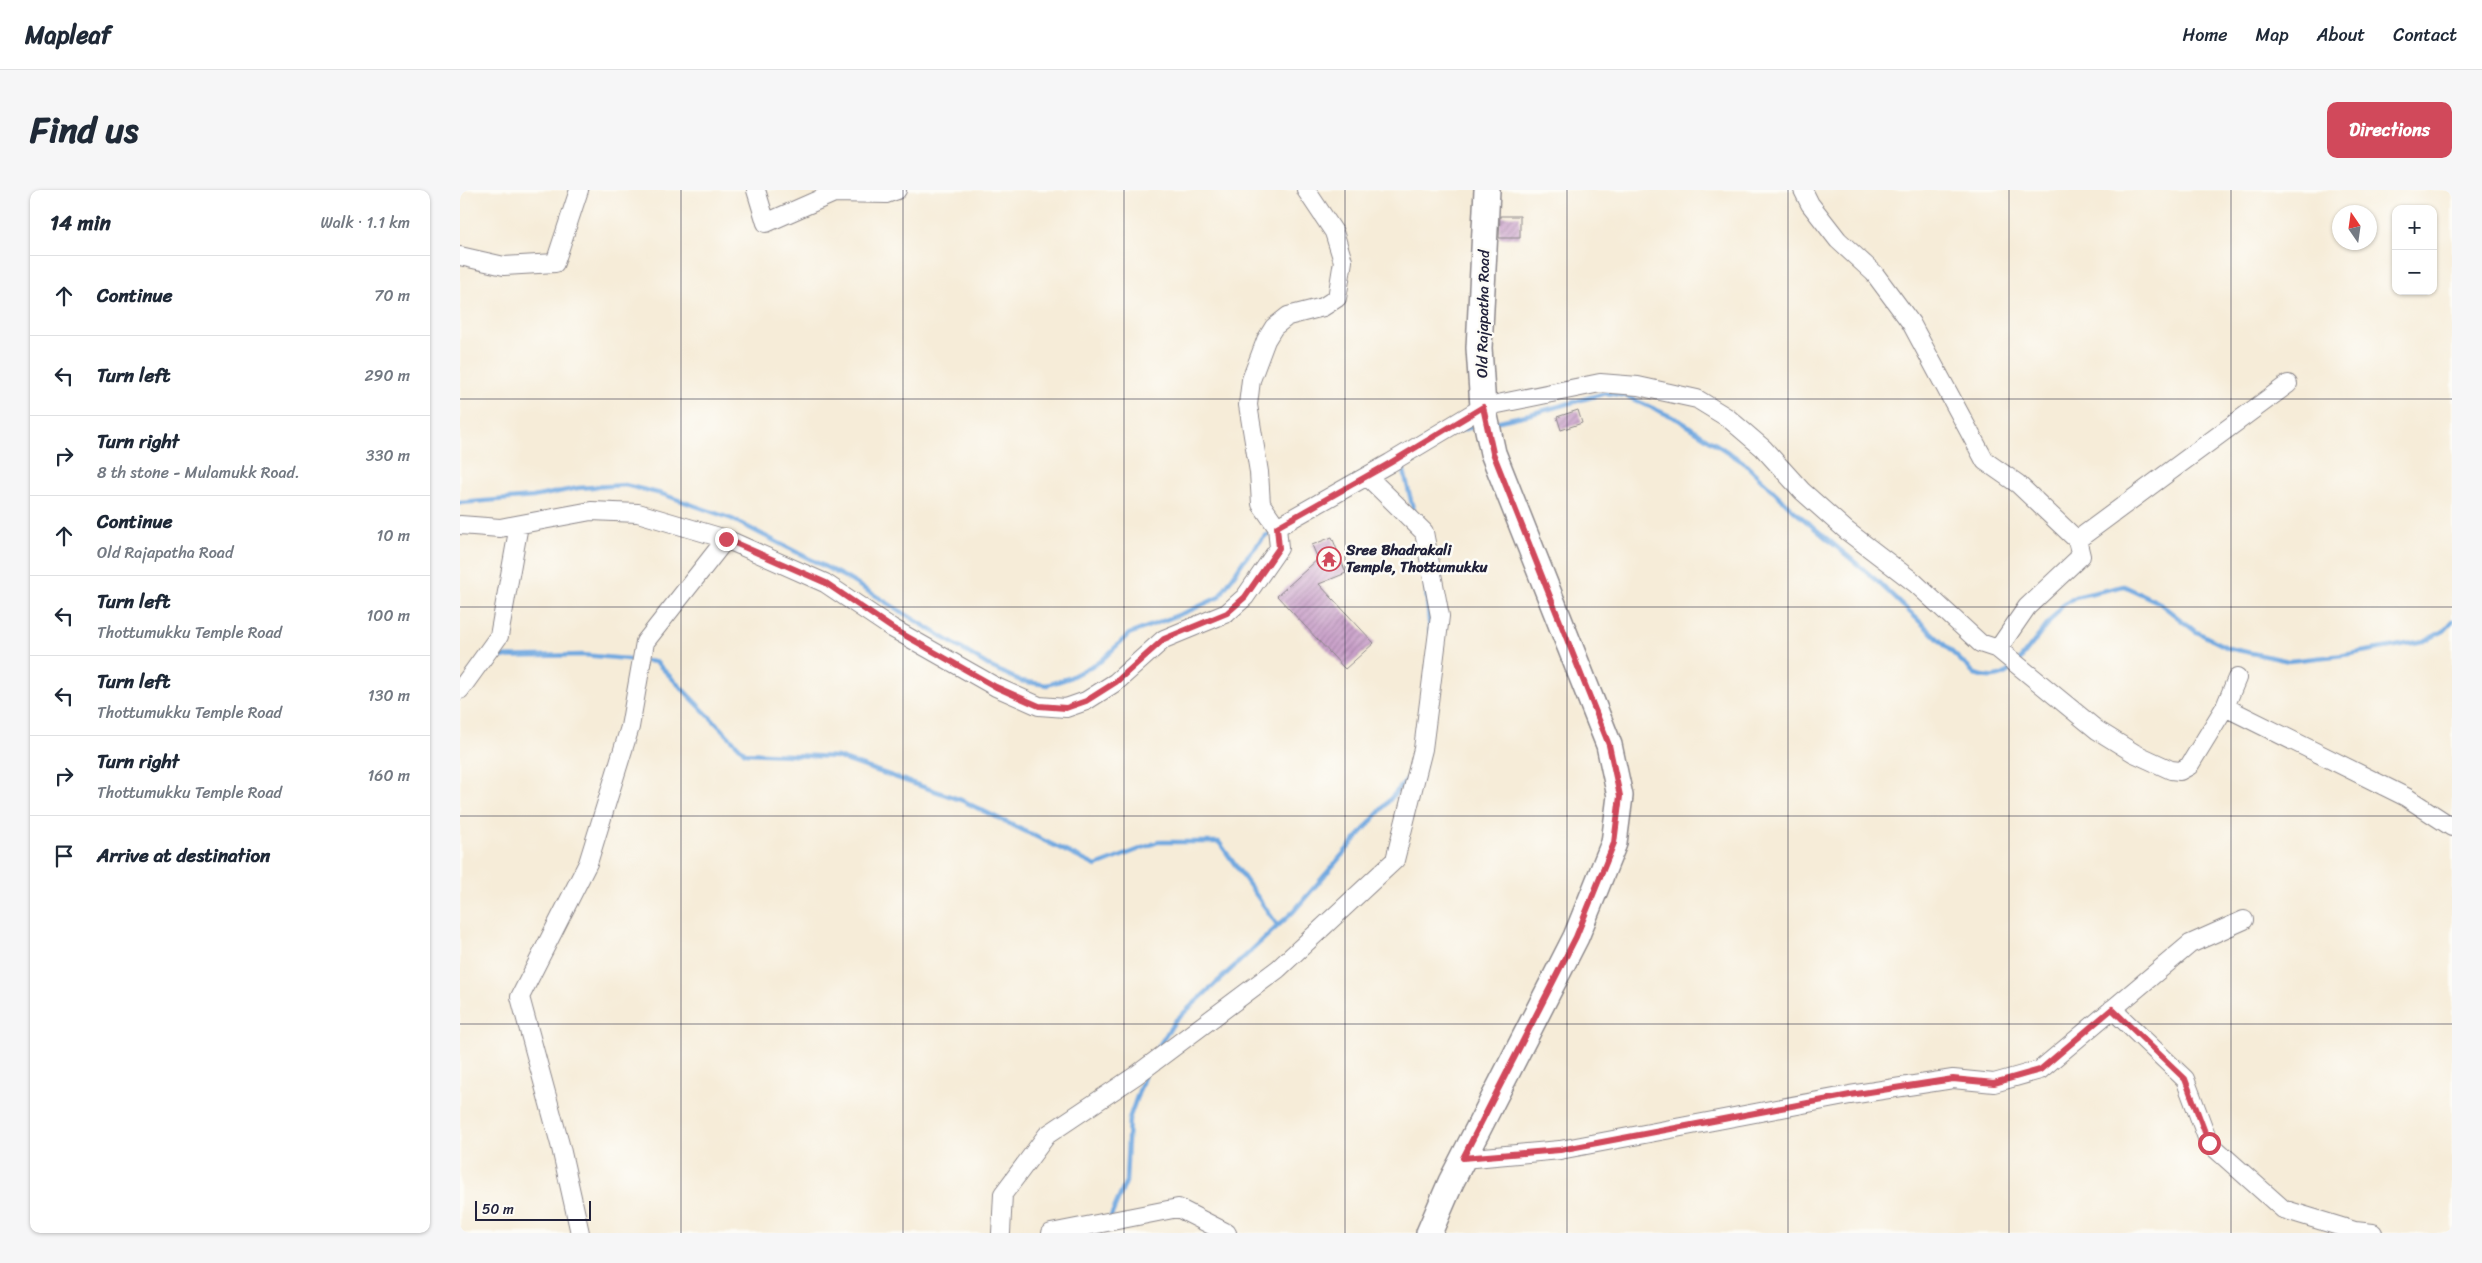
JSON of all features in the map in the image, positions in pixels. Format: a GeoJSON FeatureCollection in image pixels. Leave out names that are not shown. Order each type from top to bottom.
{"type":"FeatureCollection","features":[{"type":"Feature","properties":{"kind":"main road","name":"Old Rajapatha Road"},"geometry":{"type":"LineString","coordinates":[[1429,1233],[1463,1158],[1576,937],[1614,843],[1620,796],[1609,745],[1493,453],[1489,438],[1484,410],[1479,348],[1488,190]]}},
{"type":"Feature","properties":{"kind":"street"},"geometry":{"type":"LineString","coordinates":[[460,256],[504,266],[554,263],[579,190]]}},
{"type":"Feature","properties":{"kind":"street"},"geometry":{"type":"LineString","coordinates":[[756,190],[766,223],[834,193],[886,194],[897,190]]}},
{"type":"Feature","properties":{"kind":"street"},"geometry":{"type":"LineString","coordinates":[[460,525],[500,528],[591,512],[638,513],[726,539],[826,583],[892,628],[996,687],[1039,706],[1066,708],[1086,701],[1116,682],[1164,639],[1227,613],[1245,597],[1279,548],[1277,527],[1261,504],[1259,472],[1248,405],[1252,380],[1266,340],[1274,327],[1288,316],[1323,307],[1337,298],[1344,261],[1334,232],[1306,190]]}},
{"type":"Feature","properties":{"kind":"street"},"geometry":{"type":"LineString","coordinates":[[1803,190],[1810,204],[1838,240],[1874,274],[1911,323],[1985,461],[2018,484],[2077,540],[2081,556],[2027,607],[2008,656]]}},
{"type":"Feature","properties":{"kind":"street"},"geometry":{"type":"LineString","coordinates":[[1277,527],[1371,481],[1484,410],[1600,383],[1638,386],[1697,399],[1728,418],[1763,448],[1802,491],[1847,531],[1915,583],[1980,643],[2008,656],[2097,730],[2134,753],[2171,770],[2180,771],[2189,766],[2225,707],[2237,678]]}},
{"type":"Feature","properties":{"kind":"street"},"geometry":{"type":"LineString","coordinates":[[2077,540],[2288,384]]}},
{"type":"Feature","properties":{"kind":"street"},"geometry":{"type":"LineString","coordinates":[[1001,1233],[1002,1194],[1047,1135],[1134,1076],[1278,969],[1395,860],[1423,749],[1440,616],[1424,532],[1371,481]]}},
{"type":"Feature","properties":{"kind":"street"},"geometry":{"type":"LineString","coordinates":[[460,690],[499,636],[519,525]]}},
{"type":"Feature","properties":{"kind":"street"},"geometry":{"type":"LineString","coordinates":[[580,1233],[561,1148],[520,997],[588,863],[630,727],[645,642],[726,539]]}},
{"type":"Feature","properties":{"kind":"street"},"geometry":{"type":"LineString","coordinates":[[2225,707],[2406,797],[2452,827]]}},
{"type":"Feature","properties":{"kind":"street"},"geometry":{"type":"LineString","coordinates":[[1463,1158],[1560,1150],[1850,1095],[1953,1079],[1994,1083],[2040,1070],[2190,944],[2244,920]]}},
{"type":"Feature","properties":{"kind":"street"},"geometry":{"type":"LineString","coordinates":[[2112,1009],[2185,1079],[2209,1143],[2283,1209],[2373,1233]]}},
{"type":"Feature","properties":{"kind":"street"},"geometry":{"type":"LineString","coordinates":[[1051,1233],[1178,1208],[1227,1233]]}},
{"type":"Feature","properties":{"kind":"building"},"geometry":{"type":"Polygon","coordinates":[[[1500,216],[1520,216],[1520,238],[1499,238],[1500,216]]]}},
{"type":"Feature","properties":{"kind":"building"},"geometry":{"type":"Polygon","coordinates":[[[1578,410],[1582,423],[1561,430],[1557,417],[1578,410]]]}},
{"type":"Feature","properties":{"kind":"building"},"geometry":{"type":"Polygon","coordinates":[[[1332,537],[1346,573],[1319,584],[1374,643],[1345,669],[1277,596],[1318,559],[1312,545],[1332,537]]]}},
{"type":"Feature","properties":{"kind":"waterway"},"geometry":{"type":"LineString","coordinates":[[1495,422],[1606,393],[1626,396],[1679,420],[1743,462],[1793,510],[1876,580],[1975,674],[1995,677],[2005,674],[2013,667]]}},
{"type":"Feature","properties":{"kind":"waterway"},"geometry":{"type":"LineString","coordinates":[[1461,430],[1480,425]]}},
{"type":"Feature","properties":{"kind":"waterway"},"geometry":{"type":"LineString","coordinates":[[1402,463],[1414,513]]}},
{"type":"Feature","properties":{"kind":"waterway"},"geometry":{"type":"LineString","coordinates":[[460,503],[533,497],[578,488],[625,485],[662,494],[732,519],[845,577],[991,667],[1021,681],[1047,685],[1069,678],[1101,661],[1129,634],[1219,597],[1244,560],[1265,536],[1272,533]]}},
{"type":"Feature","properties":{"kind":"waterway"},"geometry":{"type":"LineString","coordinates":[[2019,661],[2062,606],[2075,597],[2124,586],[2158,602],[2195,631],[2228,648],[2289,661],[2344,655],[2424,641],[2444,631],[2452,622]]}},
{"type":"Feature","properties":{"kind":"waterway"},"geometry":{"type":"LineString","coordinates":[[1426,587],[1430,632]]}},
{"type":"Feature","properties":{"kind":"waterway"},"geometry":{"type":"LineString","coordinates":[[491,657],[583,655],[638,660]]}},
{"type":"Feature","properties":{"kind":"waterway"},"geometry":{"type":"LineString","coordinates":[[646,661],[656,662],[745,753],[837,757],[961,800],[1096,866],[1158,842],[1219,842],[1278,926]]}},
{"type":"Feature","properties":{"kind":"waterway"},"geometry":{"type":"LineString","coordinates":[[1155,1052],[1175,1021],[1294,911],[1410,776]]}},
{"type":"Feature","properties":{"kind":"waterway"},"geometry":{"type":"LineString","coordinates":[[1111,1216],[1126,1182],[1129,1119],[1144,1077]]}},
{"type":"Feature","properties":{"kind":"place","name":"Sree Bhadrakali Temple, Thottumukku"},"geometry":{"type":"Point","coordinates":[1329,559]}},
{"type":"Feature","properties":{"kind":"route"},"geometry":{"type":"LineString","coordinates":[[726,539],[826,583],[892,628],[996,687],[1039,706],[1066,708],[1086,701],[1116,682],[1164,639],[1227,613],[1245,597],[1279,548],[1277,527],[1390,463],[1483,407],[1493,453],[1609,745],[1620,796],[1614,843],[1576,937],[1463,1158],[1560,1150],[1850,1095],[1953,1079],[1994,1083],[2040,1070],[2112,1009],[2185,1079],[2209,1143]]}}]}
